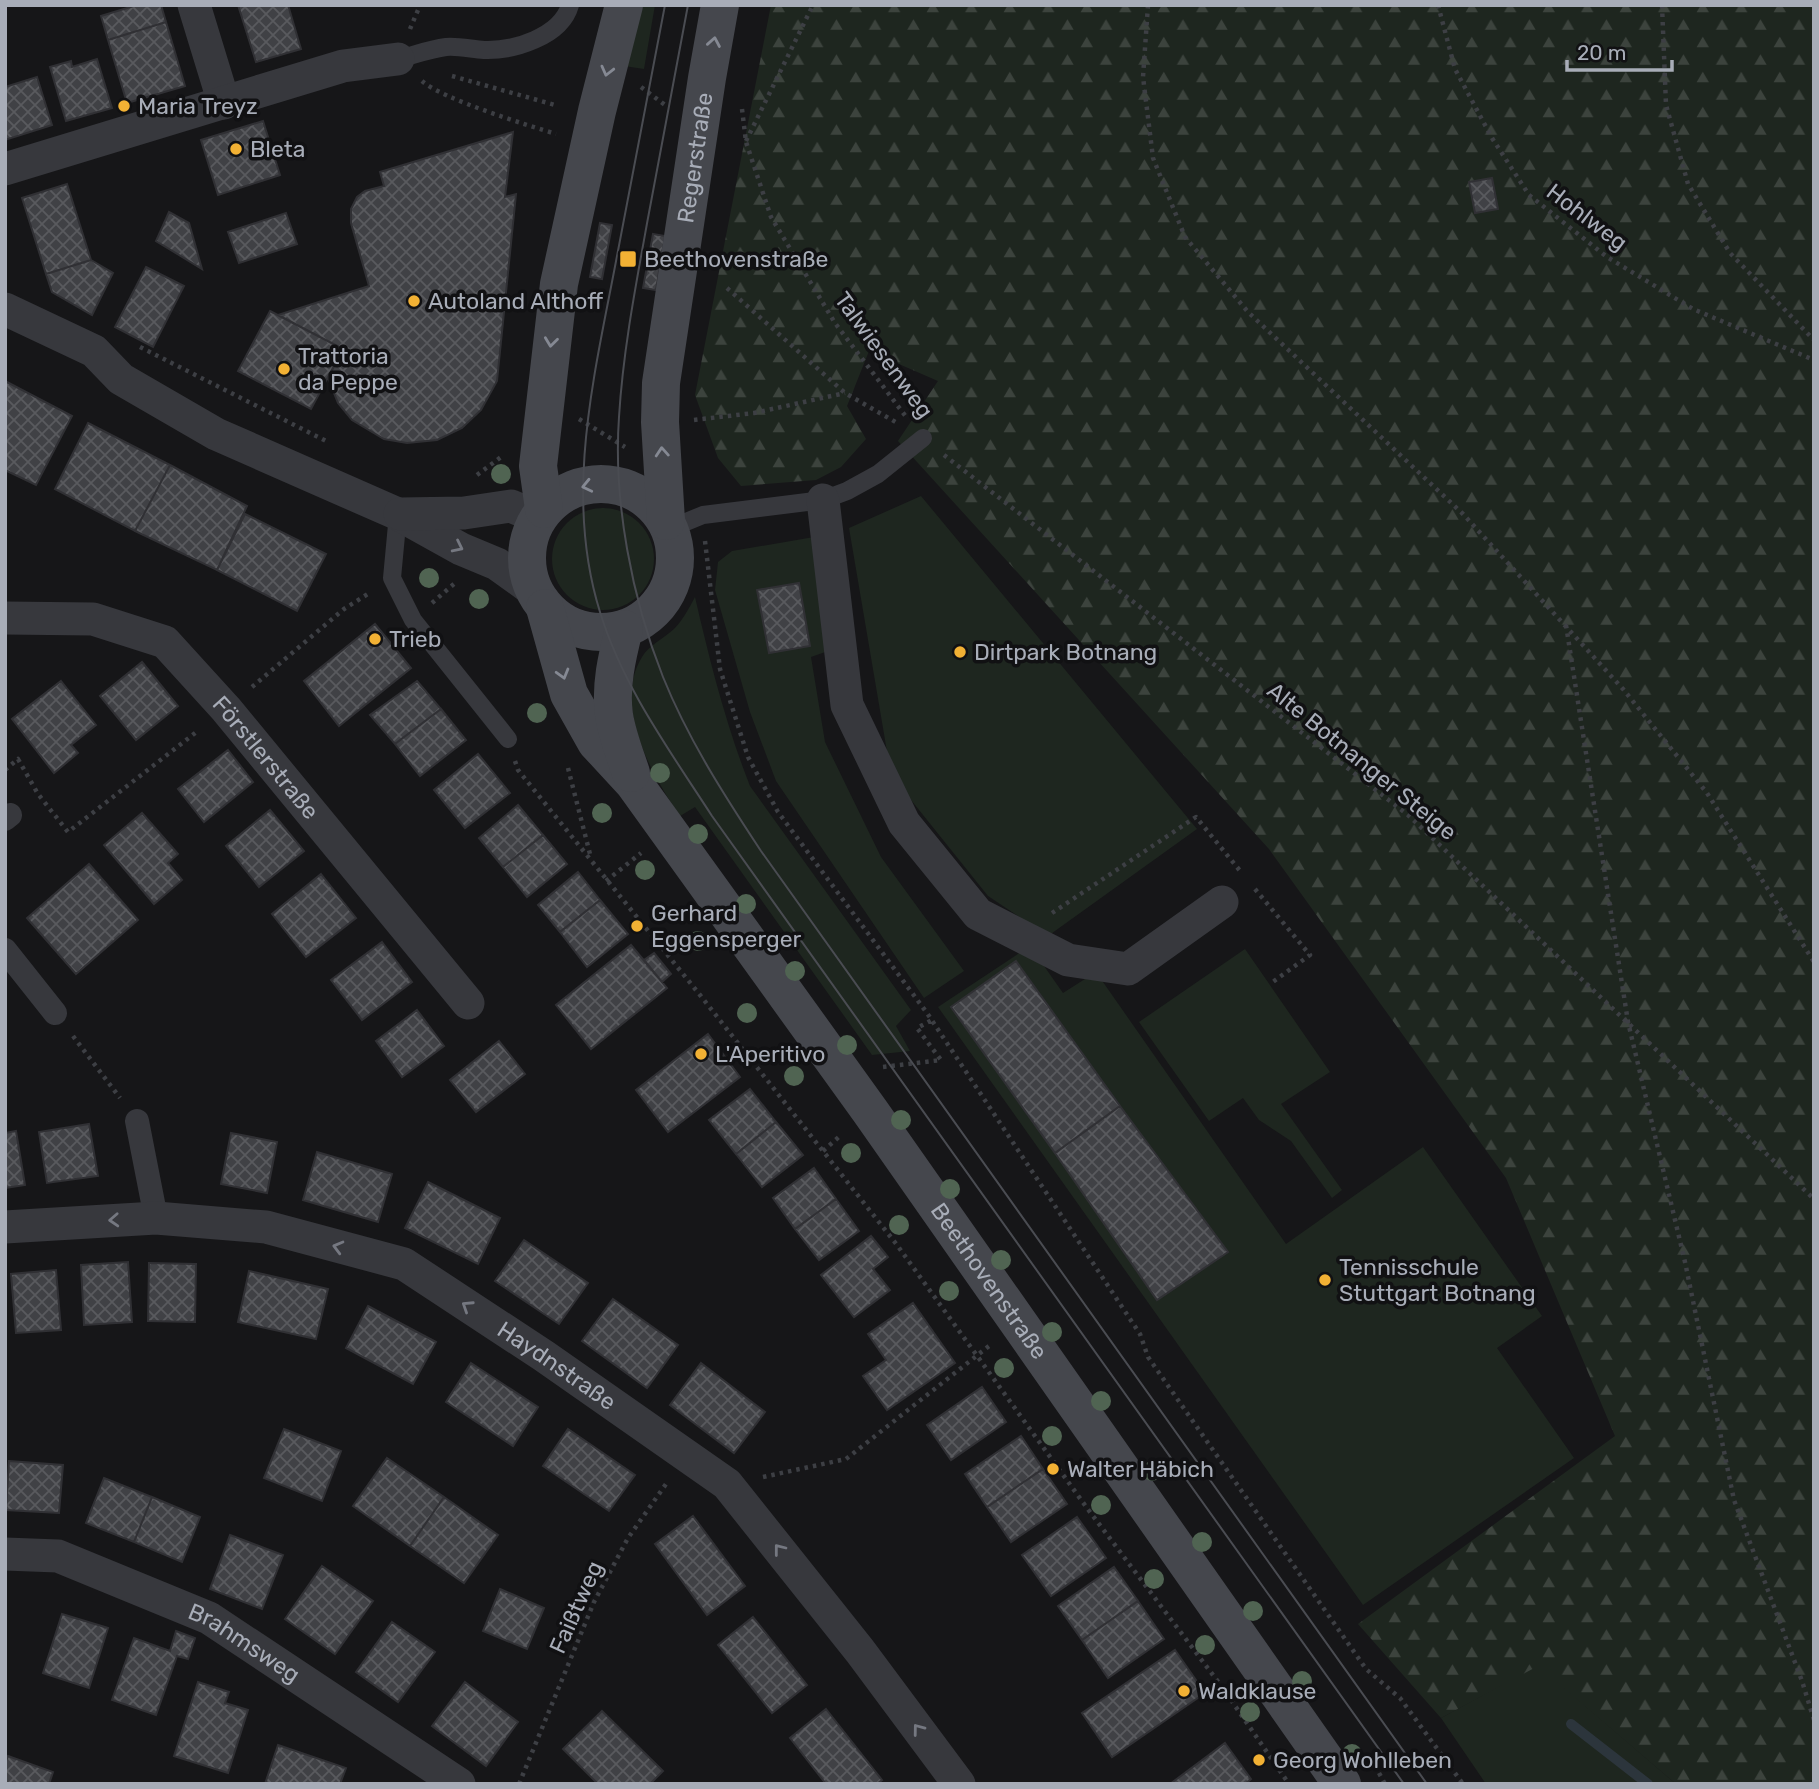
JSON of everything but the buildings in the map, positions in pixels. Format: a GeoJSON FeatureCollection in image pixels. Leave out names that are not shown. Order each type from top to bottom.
{"type":"FeatureCollection","features":[{"type":"Feature","properties":{"kind":"main road"},"geometry":{"type":"LineString","coordinates":[[539,599],[563,622],[584,631],[607,632],[624,629],[643,619],[660,604],[671,585],[675,564],[674,541],[679,522],[647,498],[620,486],[601,483],[582,486],[559,496],[533,502],[559,284],[597,111],[624,5]]}},
{"type":"Feature","properties":{"kind":"main road","name":"Regerstraße"},"geometry":{"type":"LineString","coordinates":[[679,522],[660,422],[660,383],[720,5]]}},
{"type":"Feature","properties":{"kind":"main road","name":"Beethovenstraße"},"geometry":{"type":"LineString","coordinates":[[533,502],[526,564],[569,694],[596,742],[633,782],[909,1167],[1342,1784]]}},
{"type":"Feature","properties":{"kind":"main road","name":"Beethovenstraße"},"geometry":{"type":"LineString","coordinates":[[624,629],[613,687],[614,716],[633,782]]}},
{"type":"Feature","properties":{"kind":"street"},"geometry":{"type":"LineString","coordinates":[[194,5],[224,103]]}},
{"type":"Feature","properties":{"kind":"street"},"geometry":{"type":"LineString","coordinates":[[5,169],[343,66],[398,59]]}},
{"type":"Feature","properties":{"kind":"street"},"geometry":{"type":"LineString","coordinates":[[5,309],[94,351],[121,379],[216,434],[398,514],[461,549],[497,564],[539,599]]}},
{"type":"Feature","properties":{"kind":"street"},"geometry":{"type":"LineString","coordinates":[[823,499],[847,705],[904,823],[978,914],[1068,960],[1128,969],[1222,902]]}},
{"type":"Feature","properties":{"kind":"street"},"geometry":{"type":"LineString","coordinates":[[398,514],[464,513],[533,502]]}},
{"type":"Feature","properties":{"kind":"street","name":"Förstlerstraße"},"geometry":{"type":"LineString","coordinates":[[5,618],[93,619],[165,642],[226,709],[468,1003]]}},
{"type":"Feature","properties":{"kind":"street"},"geometry":{"type":"LineString","coordinates":[[5,950],[55,1013]]}},
{"type":"Feature","properties":{"kind":"street"},"geometry":{"type":"LineString","coordinates":[[137,1121],[156,1218]]}},
{"type":"Feature","properties":{"kind":"street","name":"Haydnstraße"},"geometry":{"type":"LineString","coordinates":[[5,1227],[156,1218],[266,1227],[404,1264],[544,1356],[727,1484],[860,1651],[959,1784]]}},
{"type":"Feature","properties":{"kind":"street","name":"Brahmsweg"},"geometry":{"type":"LineString","coordinates":[[5,1554],[58,1556],[209,1618],[459,1784]]}},
{"type":"Feature","properties":{"kind":"lane"},"geometry":{"type":"LineString","coordinates":[[398,59],[446,47],[486,50],[517,47],[551,31],[567,13],[570,5]]}},
{"type":"Feature","properties":{"kind":"lane"},"geometry":{"type":"LineString","coordinates":[[679,522],[823,499],[847,491],[878,474],[923,438]]}},
{"type":"Feature","properties":{"kind":"lane"},"geometry":{"type":"LineString","coordinates":[[398,514],[392,579],[413,620],[508,739]]}},
{"type":"Feature","properties":{"kind":"path","name":"Talwiesenweg"},"geometry":{"type":"LineString","coordinates":[[813,5],[746,142],[771,217],[835,323],[923,438]]}},
{"type":"Feature","properties":{"kind":"path"},"geometry":{"type":"LineString","coordinates":[[1148,5],[1143,77],[1153,158],[1185,237],[1248,313],[1463,514],[1623,689],[1707,793],[1814,962]]}},
{"type":"Feature","properties":{"kind":"path","name":"Hohlweg"},"geometry":{"type":"LineString","coordinates":[[1438,5],[1455,69],[1492,138],[1529,195],[1607,257],[1693,309],[1814,360]]}},
{"type":"Feature","properties":{"kind":"path"},"geometry":{"type":"LineString","coordinates":[[1662,5],[1667,105],[1688,184],[1730,253],[1814,340]]}},
{"type":"Feature","properties":{"kind":"path"},"geometry":{"type":"LineString","coordinates":[[398,59],[429,87],[552,133]]}},
{"type":"Feature","properties":{"kind":"path"},"geometry":{"type":"LineString","coordinates":[[450,75],[555,105]]}},
{"type":"Feature","properties":{"kind":"path"},"geometry":{"type":"LineString","coordinates":[[634,81],[669,107]]}},
{"type":"Feature","properties":{"kind":"path"},"geometry":{"type":"LineString","coordinates":[[727,288],[845,393],[923,438]]}},
{"type":"Feature","properties":{"kind":"path"},"geometry":{"type":"LineString","coordinates":[[128,341],[337,447]]}},
{"type":"Feature","properties":{"kind":"path"},"geometry":{"type":"LineString","coordinates":[[690,421],[754,413],[845,393]]}},
{"type":"Feature","properties":{"kind":"path","name":"Alte Botnanger Steige"},"geometry":{"type":"LineString","coordinates":[[923,438],[1408,815],[1814,1199]]}},
{"type":"Feature","properties":{"kind":"path"},"geometry":{"type":"LineString","coordinates":[[472,478],[505,454]]}},
{"type":"Feature","properties":{"kind":"path"},"geometry":{"type":"LineString","coordinates":[[679,522],[707,570],[720,669],[748,757],[778,812],[927,1013],[1140,1334],[1148,1357],[1366,1669],[1400,1698],[1463,1784]]}},
{"type":"Feature","properties":{"kind":"path"},"geometry":{"type":"LineString","coordinates":[[5,770],[18,759],[38,794],[68,832],[226,709],[344,609],[392,579]]}},
{"type":"Feature","properties":{"kind":"path"},"geometry":{"type":"LineString","coordinates":[[1566,625],[1629,1022],[1685,1262],[1734,1500],[1814,1720]]}},
{"type":"Feature","properties":{"kind":"path"},"geometry":{"type":"LineString","coordinates":[[508,739],[518,770],[897,1245],[1087,1508],[1222,1687],[1289,1784]]}},
{"type":"Feature","properties":{"kind":"path"},"geometry":{"type":"LineString","coordinates":[[566,759],[593,862]]}},
{"type":"Feature","properties":{"kind":"path"},"geometry":{"type":"LineString","coordinates":[[55,1013],[137,1121]]}},
{"type":"Feature","properties":{"kind":"path"},"geometry":{"type":"LineString","coordinates":[[727,1484],[846,1459],[978,1354]]}},
{"type":"Feature","properties":{"kind":"path","name":"Faißtweg"},"geometry":{"type":"LineString","coordinates":[[519,1784],[594,1602],[628,1538],[686,1457]]}},
{"type":"Feature","properties":{"kind":"green space"},"geometry":{"type":"Polygon","coordinates":[[[639,5],[655,5],[644,69],[624,66],[639,5]]]}},
{"type":"Feature","properties":{"kind":"green space"},"geometry":{"type":"Polygon","coordinates":[[[771,5],[1814,5],[1814,1784],[1676,1784],[1538,1666],[1441,1718],[1358,1624],[1615,1436],[1506,1178],[1269,849],[898,441],[938,381],[869,351],[847,406],[866,439],[841,467],[816,480],[741,486],[718,458],[695,395],[771,5]]]}},
{"type":"Feature","properties":{"kind":"green space","name":"Dirtpark Botnang"},"geometry":{"type":"Polygon","coordinates":[[[921,496],[1197,829],[1048,936],[988,896],[891,775],[849,528],[921,496]]]}},
{"type":"Feature","properties":{"kind":"green space"},"geometry":{"type":"Polygon","coordinates":[[[603,508],[623,511],[646,530],[651,539],[654,559],[651,579],[632,602],[623,607],[603,610],[583,607],[560,588],[555,579],[552,559],[555,539],[574,516],[583,511],[603,508]]]}},
{"type":"Feature","properties":{"kind":"green space"},"geometry":{"type":"Polygon","coordinates":[[[814,537],[831,650],[811,657],[825,742],[881,857],[964,971],[924,998],[776,781],[750,712],[715,590],[718,562],[732,551],[814,537]]]}},
{"type":"Feature","properties":{"kind":"green space"},"geometry":{"type":"Polygon","coordinates":[[[695,597],[719,693],[750,786],[911,1010],[896,1026],[910,1051],[872,1055],[695,807],[680,816],[648,761],[633,718],[631,697],[634,676],[645,653],[677,625],[695,597]]]}},
{"type":"Feature","properties":{"kind":"green space","name":"Tennisschule Stuttgart Botnang"},"geometry":{"type":"Polygon","coordinates":[[[1030,946],[1063,993],[1096,972],[1286,1244],[1423,1147],[1542,1316],[1497,1348],[1574,1458],[1363,1605],[938,1007],[1030,946]]]}},
{"type":"Feature","properties":{"kind":"green space"},"geometry":{"type":"Polygon","coordinates":[[[1245,949],[1330,1072],[1281,1104],[1342,1190],[1332,1198],[1291,1141],[1259,1120],[1243,1098],[1209,1121],[1139,1022],[1245,949]]]}},
{"type":"Feature","properties":{"kind":"green space"},"geometry":{"type":"Polygon","coordinates":[[[1538,1665],[1676,1784],[1486,1784],[1441,1718],[1538,1665]]]}},
{"type":"Feature","properties":{"kind":"waterway"},"geometry":{"type":"LineString","coordinates":[[1571,1724],[1648,1784]]}},
{"type":"Feature","properties":{"kind":"tram line"},"geometry":{"type":"LineString","coordinates":[[665,5],[600,344],[586,434],[584,523],[589,568],[610,640],[649,718],[712,816],[1404,1784]]}},
{"type":"Feature","properties":{"kind":"tram line"},"geometry":{"type":"LineString","coordinates":[[688,5],[635,293],[619,417],[619,482],[627,549],[642,615],[663,677],[695,745],[761,851],[1427,1784]]}},
{"type":"Feature","properties":{"kind":"place","name":"Maria Treyz"},"geometry":{"type":"Point","coordinates":[124,106]}},
{"type":"Feature","properties":{"kind":"place","name":"Bleta"},"geometry":{"type":"Point","coordinates":[236,149]}},
{"type":"Feature","properties":{"kind":"place","name":"Beethovenstraße"},"geometry":{"type":"Point","coordinates":[628,259]}},
{"type":"Feature","properties":{"kind":"place","name":"Autoland Althoff"},"geometry":{"type":"Point","coordinates":[414,301]}},
{"type":"Feature","properties":{"kind":"place","name":"Trattoria da Peppe"},"geometry":{"type":"Point","coordinates":[284,369]}},
{"type":"Feature","properties":{"kind":"place","name":"Trieb"},"geometry":{"type":"Point","coordinates":[375,639]}},
{"type":"Feature","properties":{"kind":"place","name":"Dirtpark Botnang"},"geometry":{"type":"Point","coordinates":[960,652]}},
{"type":"Feature","properties":{"kind":"place","name":"Gerhard Eggensperger"},"geometry":{"type":"Point","coordinates":[637,926]}},
{"type":"Feature","properties":{"kind":"place","name":"L'Aperitivo"},"geometry":{"type":"Point","coordinates":[701,1054]}},
{"type":"Feature","properties":{"kind":"place","name":"Tennisschule Stuttgart Botnang"},"geometry":{"type":"Point","coordinates":[1325,1280]}},
{"type":"Feature","properties":{"kind":"place","name":"Walter Häbich"},"geometry":{"type":"Point","coordinates":[1053,1469]}},
{"type":"Feature","properties":{"kind":"place","name":"Waldklause"},"geometry":{"type":"Point","coordinates":[1184,1691]}},
{"type":"Feature","properties":{"kind":"place","name":"Georg Wohlleben"},"geometry":{"type":"Point","coordinates":[1259,1760]}}]}
